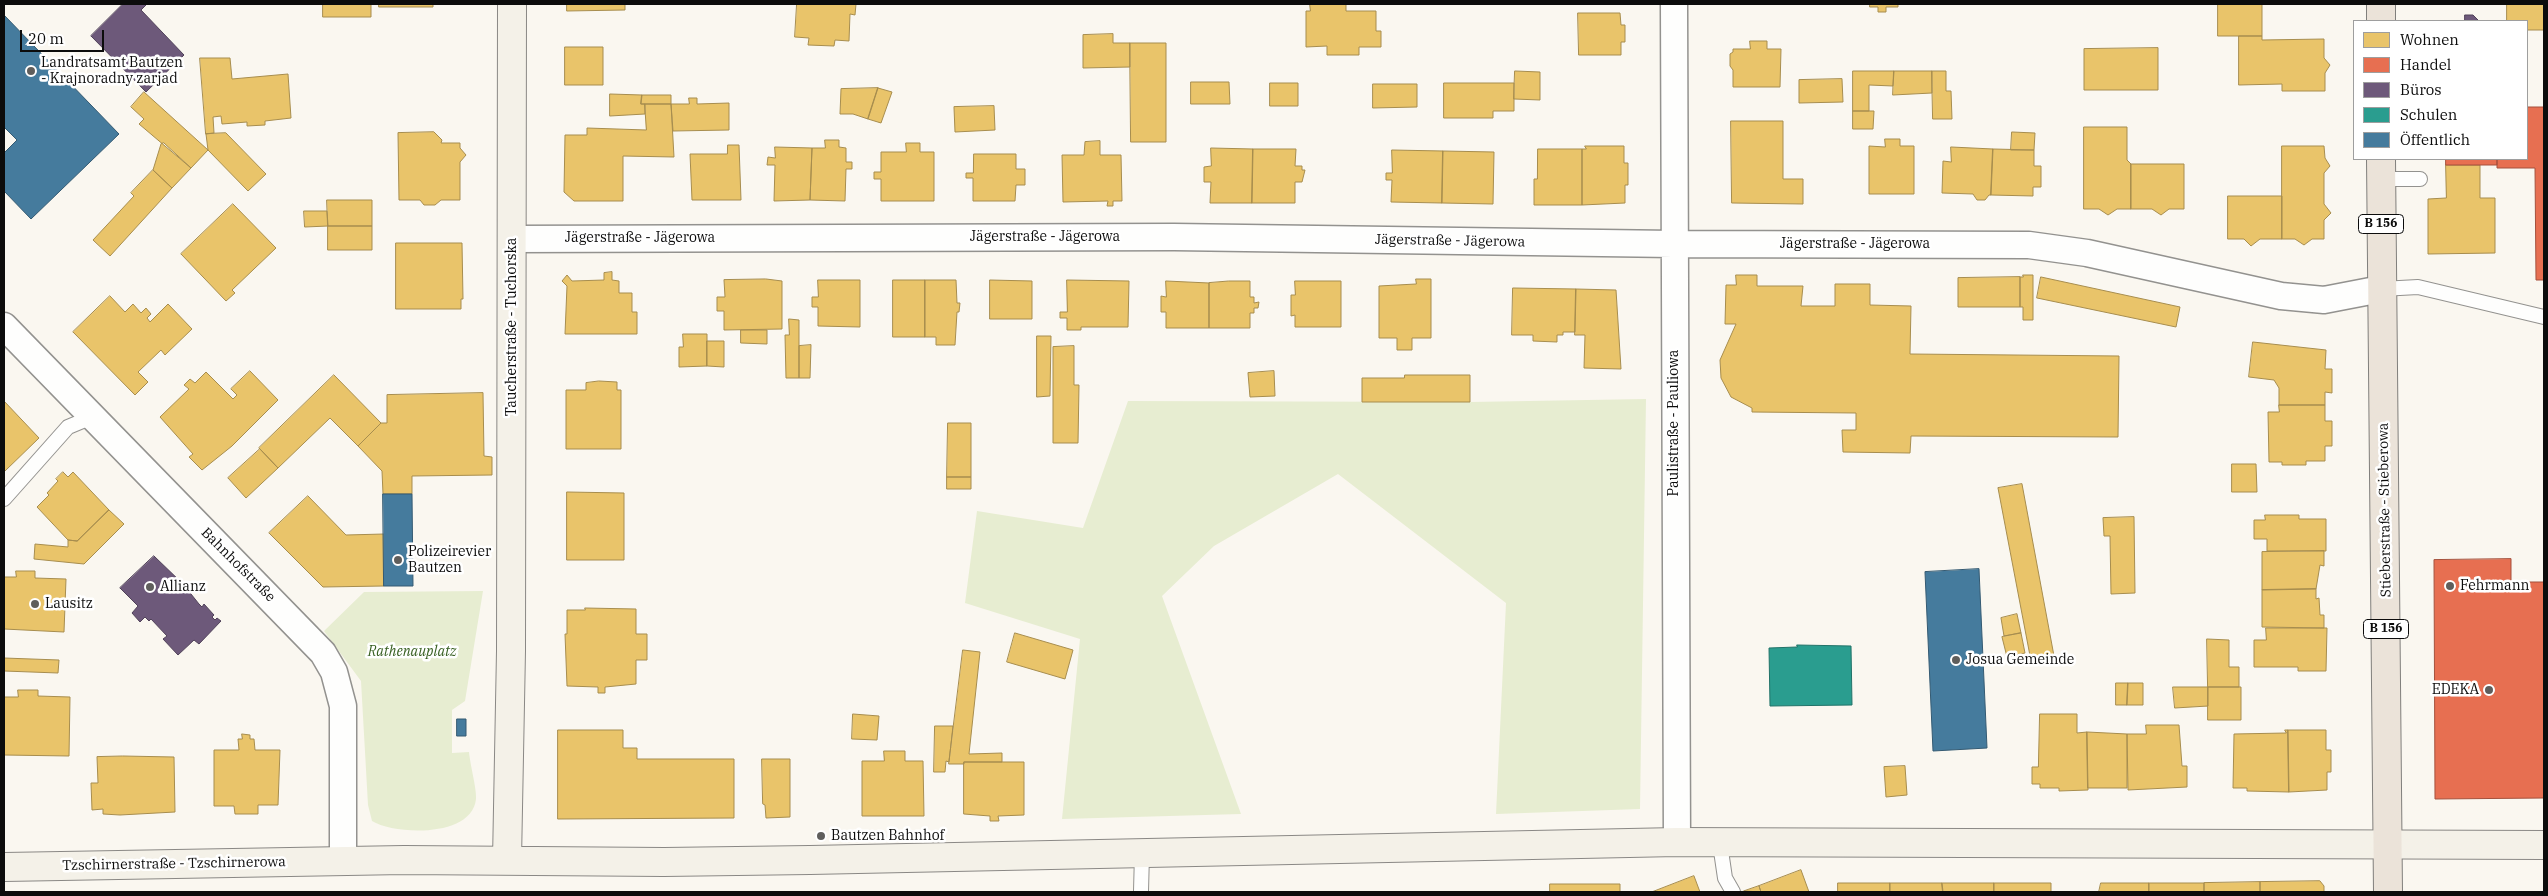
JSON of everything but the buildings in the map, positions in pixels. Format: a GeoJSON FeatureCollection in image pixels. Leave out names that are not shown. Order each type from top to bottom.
{"type":"FeatureCollection","features":[{"type":"Feature","properties":{"kind":"main road"},"geometry":{"type":"LineString","coordinates":[[2381,4],[2381,20]]}},
{"type":"Feature","properties":{"kind":"main road","name":"Stieberstraße - Stieberowa"},"geometry":{"type":"LineString","coordinates":[[2381,169],[2388,892]]}},
{"type":"Feature","properties":{"kind":"street","name":"Taucherstraße - Tuchorska"},"geometry":{"type":"LineString","coordinates":[[507,860],[511,651],[512,4]]}},
{"type":"Feature","properties":{"kind":"street","name":"Paulistraße - Pauliowa"},"geometry":{"type":"LineString","coordinates":[[1674,4],[1673,244],[1677,842]]}},
{"type":"Feature","properties":{"kind":"street","name":"Jägerstraße - Jägerowa"},"geometry":{"type":"LineString","coordinates":[[513,239],[1174,237],[1673,244],[2029,245],[2087,253],[2281,296],[2324,300],[2382,289]]}},
{"type":"Feature","properties":{"kind":"street","name":"Bahnhofstraße"},"geometry":{"type":"LineString","coordinates":[[4,326],[323,653],[334,672],[343,706],[343,860]]}},
{"type":"Feature","properties":{"kind":"street","name":"Tzschirnerstraße - Tzschirnerowa"},"geometry":{"type":"LineString","coordinates":[[4,867],[343,860],[664,862],[1677,842],[1720,844],[2544,845]]}},
{"type":"Feature","properties":{"kind":"lane"},"geometry":{"type":"LineString","coordinates":[[2381,169],[2420,179]]}},
{"type":"Feature","properties":{"kind":"lane"},"geometry":{"type":"LineString","coordinates":[[2382,289],[2418,287],[2544,317]]}},
{"type":"Feature","properties":{"kind":"lane"},"geometry":{"type":"LineString","coordinates":[[4,499],[68,427],[92,417]]}},
{"type":"Feature","properties":{"kind":"lane"},"geometry":{"type":"LineString","coordinates":[[1720,844],[1725,878],[1733,892]]}},
{"type":"Feature","properties":{"kind":"lane"},"geometry":{"type":"LineString","coordinates":[[1141,891],[1142,854]]}},
{"type":"Feature","properties":{"kind":"green space"},"geometry":{"type":"Polygon","coordinates":[[[1646,399],[1640,809],[1496,814],[1506,603],[1338,474],[1214,546],[1162,596],[1241,814],[1062,819],[1080,639],[965,603],[977,511],[1083,528],[1128,401],[1470,402],[1646,399]]]}},
{"type":"Feature","properties":{"kind":"green space","name":"Rathenauplatz"},"geometry":{"type":"Polygon","coordinates":[[[483,591],[465,701],[452,710],[452,753],[469,752],[476,795],[471,812],[461,821],[447,827],[431,830],[397,829],[383,826],[372,821],[368,805],[361,681],[324,631],[364,592],[483,591]]]}},
{"type":"Feature","properties":{"kind":"place","name":"Landratsamt Bautzen - Krajnoradny zarjad"},"geometry":{"type":"Point","coordinates":[31,71]}},
{"type":"Feature","properties":{"kind":"place","name":"Polizeirevier Bautzen"},"geometry":{"type":"Point","coordinates":[398,560]}},
{"type":"Feature","properties":{"kind":"place","name":"Fehrmann"},"geometry":{"type":"Point","coordinates":[2450,586]}},
{"type":"Feature","properties":{"kind":"place","name":"Allianz"},"geometry":{"type":"Point","coordinates":[150,587]}},
{"type":"Feature","properties":{"kind":"place","name":"Lausitz"},"geometry":{"type":"Point","coordinates":[35,604]}},
{"type":"Feature","properties":{"kind":"place","name":"Josua Gemeinde"},"geometry":{"type":"Point","coordinates":[1956,660]}},
{"type":"Feature","properties":{"kind":"place","name":"EDEKA"},"geometry":{"type":"Point","coordinates":[2489,690]}},
{"type":"Feature","properties":{"kind":"place","name":"Bautzen Bahnhof"},"geometry":{"type":"Point","coordinates":[821,836]}}]}
